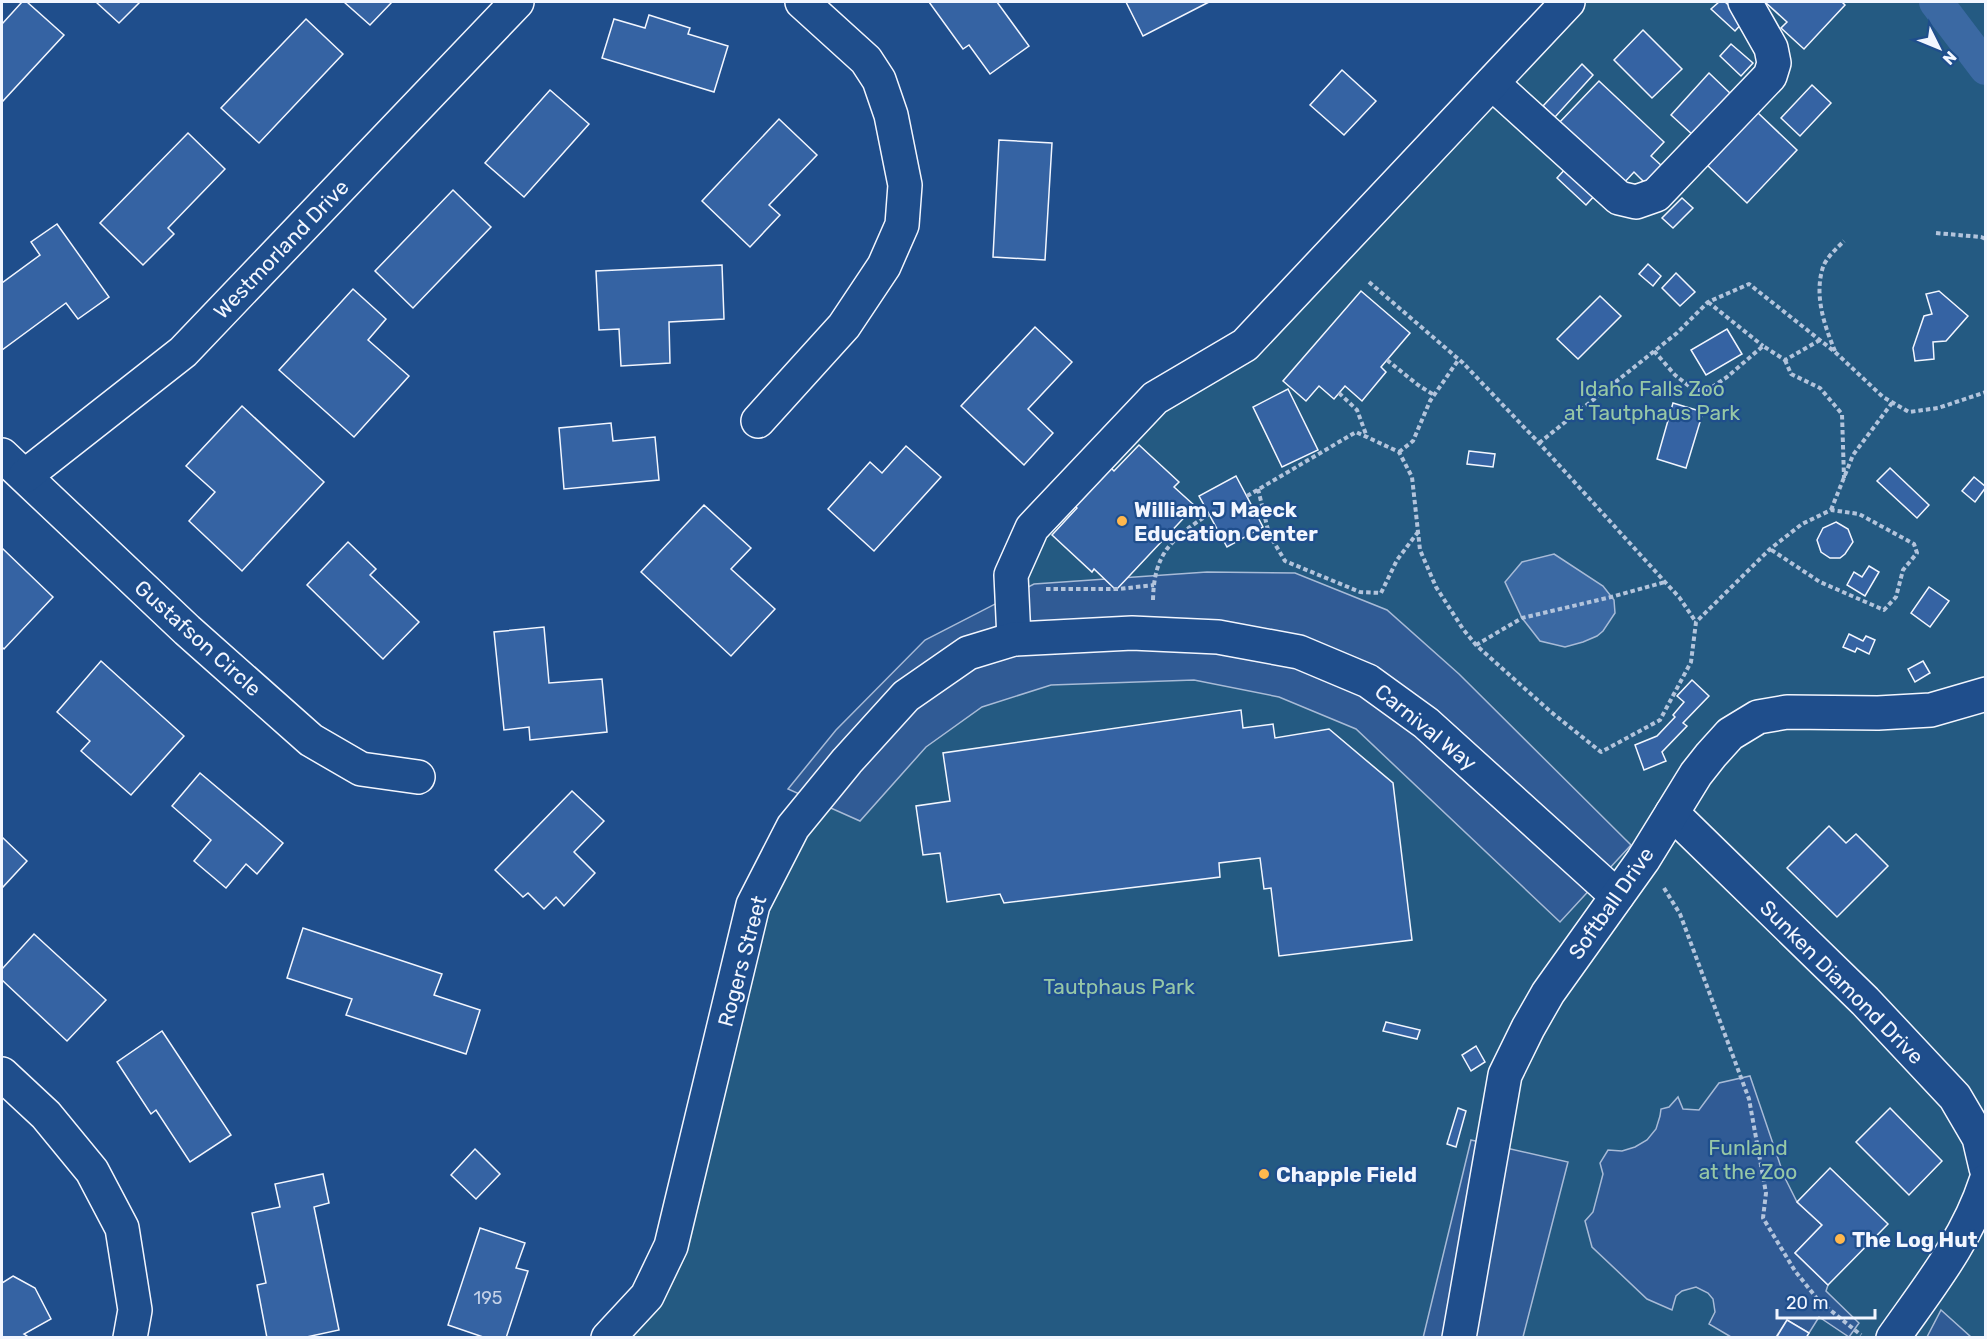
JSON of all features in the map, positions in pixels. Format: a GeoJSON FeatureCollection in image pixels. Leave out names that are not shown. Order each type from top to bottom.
{"type":"FeatureCollection","features":[{"type":"Feature","properties":{"kind":"street","name":"Westmorland Drive"},"geometry":{"type":"LineString","coordinates":[[13,466],[183,352],[517,2]]}},
{"type":"Feature","properties":{"kind":"street"},"geometry":{"type":"LineString","coordinates":[[758,422],[844,326],[884,266],[902,225],[905,185],[891,115],[879,80],[866,60],[802,2]]}},
{"type":"Feature","properties":{"kind":"street"},"geometry":{"type":"LineString","coordinates":[[1014,639],[1011,574],[1032,528],[1155,398],[1245,345],[1569,2]]}},
{"type":"Feature","properties":{"kind":"street"},"geometry":{"type":"LineString","coordinates":[[1492,83],[1620,198],[1636,202],[1656,195],[1770,76],[1774,63],[1771,48],[1745,2]]}},
{"type":"Feature","properties":{"kind":"street","name":"Gustafson Circle"},"geometry":{"type":"LineString","coordinates":[[13,466],[187,630],[311,740],[362,769],[418,777]]}},
{"type":"Feature","properties":{"kind":"street","name":"Carnival Way"},"geometry":{"type":"LineString","coordinates":[[1014,639],[1153,634],[1218,637],[1299,652],[1368,681],[1426,723],[1617,896]]}},
{"type":"Feature","properties":{"kind":"street","name":"Rogers Street"},"geometry":{"type":"LineString","coordinates":[[608,1338],[646,1296],[671,1246],[753,905],[793,827],[847,761],[906,696],[968,653],[1014,639]]}},
{"type":"Feature","properties":{"kind":"street","name":"Softball Drive"},"geometry":{"type":"LineString","coordinates":[[1459,1338],[1505,1075],[1548,993],[1617,896],[1711,755],[1730,734],[1758,717],[1787,712],[1930,710],[1981,696]]}},
{"type":"Feature","properties":{"kind":"street","name":"Sunken Diamond Drive"},"geometry":{"type":"LineString","coordinates":[[1672,813],[1865,1001],[1955,1097],[1979,1138],[1986,1168]]}},
{"type":"Feature","properties":{"kind":"street"},"geometry":{"type":"LineString","coordinates":[[2,1074],[46,1115],[92,1171],[122,1228],[135,1310],[130,1338]]}},
{"type":"Feature","properties":{"kind":"street"},"geometry":{"type":"LineString","coordinates":[[1893,1338],[1958,1245],[1978,1204],[1986,1181]]}},
{"type":"Feature","properties":{"kind":"path"},"geometry":{"type":"LineString","coordinates":[[1936,233],[1986,239]]}},
{"type":"Feature","properties":{"kind":"path"},"geometry":{"type":"LineString","coordinates":[[1835,352],[1824,323],[1820,294],[1823,265],[1844,241]]}},
{"type":"Feature","properties":{"kind":"path"},"geometry":{"type":"LineString","coordinates":[[1369,282],[1459,359],[1679,597],[1696,622]]}},
{"type":"Feature","properties":{"kind":"path"},"geometry":{"type":"LineString","coordinates":[[1539,443],[1595,396],[1677,333],[1708,302],[1749,284],[1835,352],[1883,398],[1909,412],[1938,408],[1986,392]]}},
{"type":"Feature","properties":{"kind":"path"},"geometry":{"type":"LineString","coordinates":[[1708,302],[1762,346],[1785,360],[1791,374],[1820,388],[1842,414],[1844,478]]}},
{"type":"Feature","properties":{"kind":"path"},"geometry":{"type":"LineString","coordinates":[[1785,360],[1820,340]]}},
{"type":"Feature","properties":{"kind":"path"},"geometry":{"type":"LineString","coordinates":[[1654,351],[1675,375],[1694,390],[1708,390],[1762,346]]}},
{"type":"Feature","properties":{"kind":"path"},"geometry":{"type":"LineString","coordinates":[[1399,452],[1413,441],[1434,395],[1459,359]]}},
{"type":"Feature","properties":{"kind":"path"},"geometry":{"type":"LineString","coordinates":[[1387,360],[1434,395]]}},
{"type":"Feature","properties":{"kind":"path"},"geometry":{"type":"LineString","coordinates":[[1339,393],[1357,410],[1368,438]]}},
{"type":"Feature","properties":{"kind":"path"},"geometry":{"type":"LineString","coordinates":[[1831,510],[1853,455],[1893,403]]}},
{"type":"Feature","properties":{"kind":"path"},"geometry":{"type":"LineString","coordinates":[[1247,496],[1356,432],[1399,452],[1413,477],[1420,550],[1436,587],[1463,629],[1476,645],[1551,712],[1601,752],[1660,720],[1691,662],[1696,622],[1770,549],[1802,524],[1831,510],[1858,514],[1914,544],[1917,552],[1903,570],[1896,597],[1884,610],[1820,582],[1770,549]]}},
{"type":"Feature","properties":{"kind":"path"},"geometry":{"type":"LineString","coordinates":[[1258,489],[1269,534],[1285,561],[1360,592],[1381,593],[1397,561],[1418,532]]}},
{"type":"Feature","properties":{"kind":"path"},"geometry":{"type":"LineString","coordinates":[[1153,634],[1154,585],[1159,560],[1170,545],[1187,529],[1209,514]]}},
{"type":"Feature","properties":{"kind":"path"},"geometry":{"type":"LineString","coordinates":[[1476,645],[1522,618],[1665,582]]}},
{"type":"Feature","properties":{"kind":"path"},"geometry":{"type":"LineString","coordinates":[[1046,589],[1119,589],[1154,585]]}},
{"type":"Feature","properties":{"kind":"path"},"geometry":{"type":"LineString","coordinates":[[1664,887],[1680,914],[1749,1099],[1766,1192],[1763,1218],[1795,1271],[1819,1301],[1864,1338]]}},
{"type":"Feature","properties":{"kind":"green space"},"geometry":{"type":"Polygon","coordinates":[[[1568,2],[1985,2],[1985,1337],[608,1338],[647,1296],[793,827],[1014,639],[1011,575],[1155,398],[1245,345],[1568,2]]]}},
{"type":"Feature","properties":{"kind":"shaded area"},"geometry":{"type":"Polygon","coordinates":[[[1554,554],[1603,586],[1614,600],[1615,613],[1603,631],[1583,642],[1565,647],[1540,641],[1522,618],[1505,582],[1522,562],[1554,554]]]}},
{"type":"Feature","properties":{"kind":"shaded area"},"geometry":{"type":"Polygon","coordinates":[[[1207,572],[1295,573],[1387,610],[1459,674],[1631,845],[1560,922],[1356,729],[1279,697],[1194,680],[1051,685],[982,707],[926,747],[860,821],[788,789],[836,730],[925,640],[1034,584],[1207,572]]]}},
{"type":"Feature","properties":{"kind":"shaded area"},"geometry":{"type":"Polygon","coordinates":[[[1750,1076],[1784,1176],[1797,1202],[1822,1225],[1795,1253],[1828,1285],[1826,1291],[1859,1323],[1849,1337],[1819,1317],[1809,1333],[1787,1320],[1776,1337],[1731,1337],[1709,1324],[1715,1312],[1713,1299],[1708,1293],[1696,1287],[1682,1291],[1676,1296],[1672,1310],[1647,1299],[1592,1247],[1585,1221],[1593,1212],[1603,1174],[1600,1163],[1608,1150],[1622,1151],[1647,1140],[1656,1129],[1661,1109],[1669,1107],[1678,1097],[1683,1109],[1699,1110],[1719,1083],[1750,1076]]]}},
{"type":"Feature","properties":{"kind":"shaded area"},"geometry":{"type":"Polygon","coordinates":[[[1471,1140],[1568,1162],[1523,1337],[1423,1338],[1471,1140]]]}},
{"type":"Feature","properties":{"kind":"shaded area"},"geometry":{"type":"Polygon","coordinates":[[[1941,1310],[1971,1337],[1927,1337],[1941,1310]]]}},
{"type":"Feature","properties":{"kind":"building"},"geometry":{"type":"Polygon","coordinates":[[[22,2],[27,2],[64,35],[2,102],[2,24],[22,2]]]}},
{"type":"Feature","properties":{"kind":"building"},"geometry":{"type":"Polygon","coordinates":[[[96,2],[140,2],[119,23],[96,2]]]}},
{"type":"Feature","properties":{"kind":"building"},"geometry":{"type":"Polygon","coordinates":[[[344,2],[392,2],[370,25],[344,2]]]}},
{"type":"Feature","properties":{"kind":"building"},"geometry":{"type":"Polygon","coordinates":[[[929,2],[997,2],[1029,46],[990,74],[969,45],[963,49],[929,2]]]}},
{"type":"Feature","properties":{"kind":"building"},"geometry":{"type":"Polygon","coordinates":[[[1126,2],[1209,2],[1143,36],[1126,2]]]}},
{"type":"Feature","properties":{"kind":"building"},"geometry":{"type":"Polygon","coordinates":[[[1719,2],[1725,2],[1745,20],[1735,31],[1711,9],[1719,2]]]}},
{"type":"Feature","properties":{"kind":"building"},"geometry":{"type":"Polygon","coordinates":[[[1765,2],[1842,2],[1845,5],[1804,49],[1781,28],[1787,22],[1765,2]]]}},
{"type":"Feature","properties":{"kind":"building"},"geometry":{"type":"Polygon","coordinates":[[[649,15],[690,28],[688,34],[728,46],[714,92],[602,58],[614,19],[645,28],[649,15]]]}},
{"type":"Feature","properties":{"kind":"building"},"geometry":{"type":"Polygon","coordinates":[[[306,19],[343,54],[259,143],[221,108],[306,19]]]}},
{"type":"Feature","properties":{"kind":"building"},"geometry":{"type":"Polygon","coordinates":[[[1643,30],[1682,69],[1652,98],[1614,60],[1643,30]]]}},
{"type":"Feature","properties":{"kind":"building"},"geometry":{"type":"Polygon","coordinates":[[[1731,44],[1753,63],[1741,76],[1720,56],[1731,44]]]}},
{"type":"Feature","properties":{"kind":"building"},"geometry":{"type":"Polygon","coordinates":[[[1582,64],[1593,75],[1555,117],[1543,106],[1582,64]]]}},
{"type":"Feature","properties":{"kind":"building"},"geometry":{"type":"Polygon","coordinates":[[[1342,70],[1376,101],[1344,135],[1310,105],[1342,70]]]}},
{"type":"Feature","properties":{"kind":"building"},"geometry":{"type":"Polygon","coordinates":[[[1709,73],[1732,95],[1694,136],[1671,115],[1709,73]]]}},
{"type":"Feature","properties":{"kind":"building"},"geometry":{"type":"Polygon","coordinates":[[[1599,81],[1664,142],[1651,156],[1663,167],[1646,184],[1634,172],[1622,185],[1557,125],[1599,81]]]}},
{"type":"Feature","properties":{"kind":"building"},"geometry":{"type":"Polygon","coordinates":[[[1812,85],[1831,103],[1800,136],[1781,118],[1812,85]]]}},
{"type":"Feature","properties":{"kind":"building"},"geometry":{"type":"Polygon","coordinates":[[[550,90],[589,124],[524,197],[485,163],[550,90]]]}},
{"type":"Feature","properties":{"kind":"building"},"geometry":{"type":"Polygon","coordinates":[[[1757,112],[1797,150],[1747,203],[1706,164],[1757,112]]]}},
{"type":"Feature","properties":{"kind":"building"},"geometry":{"type":"Polygon","coordinates":[[[779,119],[817,155],[769,205],[780,215],[750,247],[702,201],[779,119]]]}},
{"type":"Feature","properties":{"kind":"building"},"geometry":{"type":"Polygon","coordinates":[[[188,133],[225,169],[168,228],[174,234],[143,265],[100,223],[188,133]]]}},
{"type":"Feature","properties":{"kind":"building"},"geometry":{"type":"Polygon","coordinates":[[[999,140],[1052,143],[1045,260],[993,257],[999,140]]]}},
{"type":"Feature","properties":{"kind":"building"},"geometry":{"type":"Polygon","coordinates":[[[1567,167],[1596,194],[1586,205],[1557,178],[1567,167]]]}},
{"type":"Feature","properties":{"kind":"building"},"geometry":{"type":"Polygon","coordinates":[[[453,190],[491,227],[413,308],[375,271],[453,190]]]}},
{"type":"Feature","properties":{"kind":"building"},"geometry":{"type":"Polygon","coordinates":[[[1682,198],[1693,208],[1673,228],[1662,218],[1682,198]]]}},
{"type":"Feature","properties":{"kind":"building"},"geometry":{"type":"Polygon","coordinates":[[[57,224],[109,297],[78,319],[66,303],[2,350],[2,283],[40,255],[31,242],[57,224]]]}},
{"type":"Feature","properties":{"kind":"building"},"geometry":{"type":"Polygon","coordinates":[[[1648,264],[1661,276],[1653,286],[1639,274],[1648,264]]]}},
{"type":"Feature","properties":{"kind":"building"},"geometry":{"type":"Polygon","coordinates":[[[722,265],[724,319],[669,322],[670,363],[621,366],[619,329],[599,330],[596,271],[722,265]]]}},
{"type":"Feature","properties":{"kind":"building"},"geometry":{"type":"Polygon","coordinates":[[[1676,273],[1695,292],[1680,306],[1662,288],[1676,273]]]}},
{"type":"Feature","properties":{"kind":"building"},"geometry":{"type":"Polygon","coordinates":[[[353,289],[386,319],[368,340],[409,376],[354,437],[279,370],[353,289]]]}},
{"type":"Feature","properties":{"kind":"building"},"geometry":{"type":"Polygon","coordinates":[[[1361,291],[1410,333],[1381,367],[1386,372],[1362,401],[1345,386],[1334,399],[1319,386],[1306,401],[1283,381],[1361,291]]]}},
{"type":"Feature","properties":{"kind":"building"},"geometry":{"type":"Polygon","coordinates":[[[1939,291],[1968,316],[1946,341],[1933,342],[1934,359],[1915,361],[1913,348],[1924,316],[1932,314],[1926,294],[1939,291]]]}},
{"type":"Feature","properties":{"kind":"building"},"geometry":{"type":"Polygon","coordinates":[[[1600,296],[1621,316],[1578,359],[1557,339],[1600,296]]]}},
{"type":"Feature","properties":{"kind":"building"},"geometry":{"type":"Polygon","coordinates":[[[1035,327],[1072,362],[1028,409],[1053,433],[1024,465],[961,406],[1035,327]]]}},
{"type":"Feature","properties":{"kind":"building"},"geometry":{"type":"Polygon","coordinates":[[[1727,329],[1742,354],[1706,375],[1691,350],[1727,329]]]}},
{"type":"Feature","properties":{"kind":"building"},"geometry":{"type":"Polygon","coordinates":[[[1288,389],[1318,450],[1282,467],[1253,407],[1288,389]]]}},
{"type":"Feature","properties":{"kind":"building"},"geometry":{"type":"Polygon","coordinates":[[[1673,403],[1703,412],[1686,468],[1657,459],[1673,403]]]}},
{"type":"Feature","properties":{"kind":"building"},"geometry":{"type":"Polygon","coordinates":[[[242,406],[324,482],[242,571],[189,521],[215,492],[186,466],[242,406]]]}},
{"type":"Feature","properties":{"kind":"building"},"geometry":{"type":"Polygon","coordinates":[[[611,423],[613,441],[655,437],[659,480],[564,489],[559,428],[611,423]]]}},
{"type":"Feature","properties":{"kind":"building","name":"William J Maeck Education Center"},"geometry":{"type":"Polygon","coordinates":[[[1139,445],[1179,482],[1174,487],[1195,506],[1116,590],[1094,569],[1092,572],[1052,535],[1077,508],[1073,504],[1109,466],[1114,471],[1139,445]]]}},
{"type":"Feature","properties":{"kind":"building"},"geometry":{"type":"Polygon","coordinates":[[[906,446],[941,477],[874,551],[828,509],[870,462],[882,473],[906,446]]]}},
{"type":"Feature","properties":{"kind":"building"},"geometry":{"type":"Polygon","coordinates":[[[1469,451],[1495,454],[1493,467],[1467,464],[1469,451]]]}},
{"type":"Feature","properties":{"kind":"building"},"geometry":{"type":"Polygon","coordinates":[[[1890,468],[1929,505],[1917,518],[1877,481],[1890,468]]]}},
{"type":"Feature","properties":{"kind":"building"},"geometry":{"type":"Polygon","coordinates":[[[1236,476],[1263,527],[1227,547],[1199,496],[1236,476]]]}},
{"type":"Feature","properties":{"kind":"building"},"geometry":{"type":"Polygon","coordinates":[[[1974,477],[1986,487],[1975,502],[1962,491],[1974,477]]]}},
{"type":"Feature","properties":{"kind":"building"},"geometry":{"type":"Polygon","coordinates":[[[704,505],[751,548],[731,569],[775,609],[731,656],[641,572],[704,505]]]}},
{"type":"Feature","properties":{"kind":"building"},"geometry":{"type":"Polygon","coordinates":[[[1836,522],[1848,529],[1853,542],[1840,558],[1830,558],[1821,552],[1817,540],[1823,528],[1836,522]]]}},
{"type":"Feature","properties":{"kind":"building"},"geometry":{"type":"Polygon","coordinates":[[[348,542],[376,569],[370,575],[419,622],[383,659],[307,585],[348,542]]]}},
{"type":"Feature","properties":{"kind":"building"},"geometry":{"type":"Polygon","coordinates":[[[2,548],[53,597],[4,649],[2,647],[2,548]]]}},
{"type":"Feature","properties":{"kind":"building"},"geometry":{"type":"Polygon","coordinates":[[[1869,566],[1879,572],[1865,596],[1847,585],[1854,572],[1862,577],[1869,566]]]}},
{"type":"Feature","properties":{"kind":"building"},"geometry":{"type":"Polygon","coordinates":[[[1929,587],[1949,601],[1930,627],[1911,613],[1929,587]]]}},
{"type":"Feature","properties":{"kind":"building"},"geometry":{"type":"Polygon","coordinates":[[[544,627],[549,683],[602,679],[607,732],[530,740],[529,727],[504,730],[494,632],[544,627]]]}},
{"type":"Feature","properties":{"kind":"building"},"geometry":{"type":"Polygon","coordinates":[[[1849,634],[1863,641],[1866,636],[1875,640],[1869,654],[1857,648],[1855,652],[1843,647],[1849,634]]]}},
{"type":"Feature","properties":{"kind":"building"},"geometry":{"type":"Polygon","coordinates":[[[101,661],[184,736],[131,795],[81,751],[90,741],[57,712],[101,661]]]}},
{"type":"Feature","properties":{"kind":"building"},"geometry":{"type":"Polygon","coordinates":[[[1923,661],[1930,673],[1915,682],[1908,669],[1923,661]]]}},
{"type":"Feature","properties":{"kind":"building"},"geometry":{"type":"Polygon","coordinates":[[[1692,680],[1709,696],[1683,723],[1687,726],[1662,752],[1666,761],[1644,770],[1635,745],[1657,736],[1675,717],[1673,715],[1684,702],[1677,696],[1692,680]]]}},
{"type":"Feature","properties":{"kind":"building"},"geometry":{"type":"Polygon","coordinates":[[[1241,710],[1243,728],[1273,724],[1275,738],[1329,729],[1393,783],[1412,940],[1279,956],[1271,888],[1264,889],[1260,858],[1219,863],[1220,877],[1004,903],[1000,894],[947,902],[940,853],[923,855],[916,806],[950,801],[943,753],[1241,710]]]}},
{"type":"Feature","properties":{"kind":"building"},"geometry":{"type":"Polygon","coordinates":[[[200,773],[283,843],[257,874],[246,864],[226,888],[194,861],[211,840],[172,806],[200,773]]]}},
{"type":"Feature","properties":{"kind":"building"},"geometry":{"type":"Polygon","coordinates":[[[572,791],[604,821],[574,852],[595,873],[564,906],[556,897],[544,909],[528,893],[523,897],[495,870],[572,791]]]}},
{"type":"Feature","properties":{"kind":"building"},"geometry":{"type":"Polygon","coordinates":[[[1829,826],[1846,843],[1856,834],[1888,866],[1837,917],[1787,868],[1829,826]]]}},
{"type":"Feature","properties":{"kind":"building"},"geometry":{"type":"Polygon","coordinates":[[[2,837],[27,861],[2,888],[2,837]]]}},
{"type":"Feature","properties":{"kind":"building"},"geometry":{"type":"Polygon","coordinates":[[[303,928],[442,974],[434,995],[480,1010],[466,1054],[346,1015],[352,999],[287,978],[303,928]]]}},
{"type":"Feature","properties":{"kind":"building"},"geometry":{"type":"Polygon","coordinates":[[[34,934],[106,1000],[67,1041],[2,980],[2,969],[34,934]]]}},
{"type":"Feature","properties":{"kind":"building"},"geometry":{"type":"Polygon","coordinates":[[[1386,1022],[1420,1030],[1417,1039],[1383,1031],[1386,1022]]]}},
{"type":"Feature","properties":{"kind":"building"},"geometry":{"type":"Polygon","coordinates":[[[162,1031],[231,1135],[190,1162],[156,1110],[151,1114],[117,1062],[162,1031]]]}},
{"type":"Feature","properties":{"kind":"building"},"geometry":{"type":"Polygon","coordinates":[[[1476,1046],[1485,1062],[1471,1071],[1462,1055],[1476,1046]]]}},
{"type":"Feature","properties":{"kind":"building"},"geometry":{"type":"Polygon","coordinates":[[[1458,1108],[1466,1111],[1456,1147],[1447,1144],[1458,1108]]]}},
{"type":"Feature","properties":{"kind":"building"},"geometry":{"type":"Polygon","coordinates":[[[1890,1108],[1942,1161],[1909,1195],[1856,1142],[1890,1108]]]}},
{"type":"Feature","properties":{"kind":"building"},"geometry":{"type":"Polygon","coordinates":[[[475,1149],[500,1174],[476,1199],[451,1175],[475,1149]]]}},
{"type":"Feature","properties":{"kind":"building","name":"The Log Hut"},"geometry":{"type":"Polygon","coordinates":[[[1830,1168],[1888,1224],[1828,1285],[1795,1253],[1822,1225],[1797,1202],[1830,1168]]]}},
{"type":"Feature","properties":{"kind":"building"},"geometry":{"type":"Polygon","coordinates":[[[323,1174],[329,1203],[314,1207],[339,1330],[302,1338],[267,1338],[257,1285],[266,1283],[252,1213],[280,1207],[275,1184],[323,1174]]]}},
{"type":"Feature","properties":{"kind":"building"},"geometry":{"type":"Polygon","coordinates":[[[480,1228],[525,1243],[516,1268],[528,1271],[506,1338],[486,1338],[448,1325],[480,1228]]]}},
{"type":"Feature","properties":{"kind":"building"},"geometry":{"type":"Polygon","coordinates":[[[13,1276],[35,1288],[51,1319],[24,1334],[30,1338],[2,1338],[2,1283],[13,1276]]]}},
{"type":"Feature","properties":{"kind":"building"},"geometry":{"type":"Polygon","coordinates":[[[1787,1320],[1809,1333],[1806,1338],[1776,1338],[1787,1320]]]}},
{"type":"Feature","properties":{"kind":"waterway"},"geometry":{"type":"LineString","coordinates":[[1936,2],[1986,68]]}},
{"type":"Feature","properties":{"kind":"place","name":"William J Maeck Education Center"},"geometry":{"type":"Point","coordinates":[1122,521]}},
{"type":"Feature","properties":{"kind":"place","name":"Chapple Field"},"geometry":{"type":"Point","coordinates":[1264,1174]}},
{"type":"Feature","properties":{"kind":"place","name":"The Log Hut"},"geometry":{"type":"Point","coordinates":[1840,1239]}},
{"type":"Feature","properties":{"kind":"park label","name":"Idaho Falls Zoo at Tautphaus Park"},"geometry":{"type":"Point","coordinates":[1652,400]}},
{"type":"Feature","properties":{"kind":"park label","name":"Tautphaus Park"},"geometry":{"type":"Point","coordinates":[1119,986]}},
{"type":"Feature","properties":{"kind":"park label","name":"Funland at the Zoo"},"geometry":{"type":"Point","coordinates":[1748,1159]}}]}
